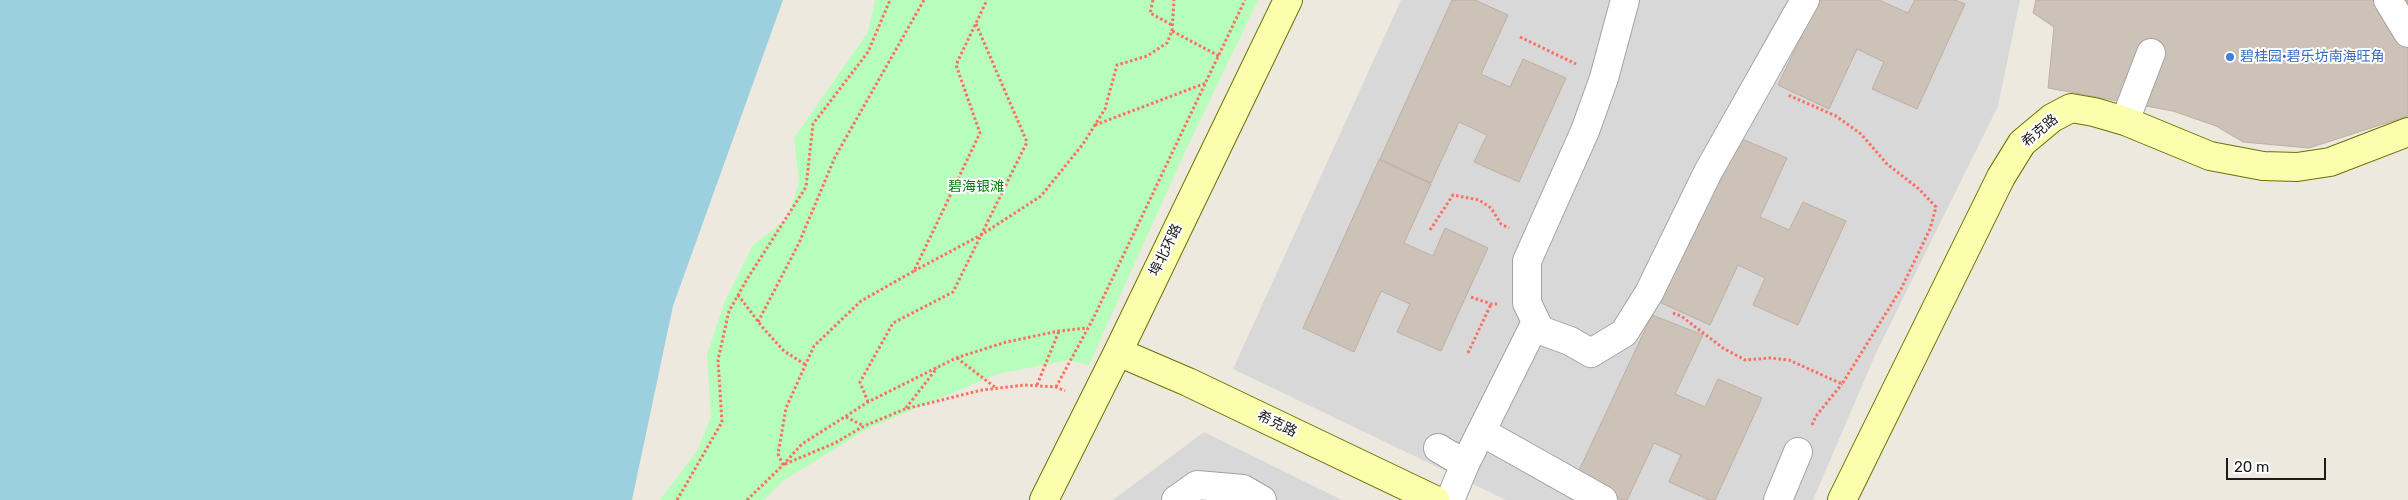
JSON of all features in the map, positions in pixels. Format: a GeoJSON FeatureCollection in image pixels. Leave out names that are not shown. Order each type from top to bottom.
{"type":"FeatureCollection","features":[{"type":"Feature","properties":{"kind":"street","name":"埠北环路"},"geometry":{"type":"LineString","coordinates":[[1044,500],[1118,352],[1288,0]]}},
{"type":"Feature","properties":{"kind":"street"},"geometry":{"type":"LineString","coordinates":[[1618,2],[1604,78],[1585,132],[1527,261],[1527,303],[1540,330],[1570,341],[1591,353],[1624,333],[1644,302],[1708,172],[1805,0]]}},
{"type":"Feature","properties":{"kind":"street"},"geometry":{"type":"LineString","coordinates":[[2125,122],[2151,52]]}},
{"type":"Feature","properties":{"kind":"street","name":"希克路"},"geometry":{"type":"LineString","coordinates":[[1842,500],[2001,177],[2022,143],[2052,118],[2071,108],[2125,122],[2210,156],[2263,166],[2297,167],[2330,162],[2408,132]]}},
{"type":"Feature","properties":{"kind":"street"},"geometry":{"type":"LineString","coordinates":[[1450,500],[1465,464],[1536,322]]}},
{"type":"Feature","properties":{"kind":"street","name":"希克路"},"geometry":{"type":"LineString","coordinates":[[1118,352],[1188,382],[1435,500]]}},
{"type":"Feature","properties":{"kind":"street"},"geometry":{"type":"LineString","coordinates":[[1482,432],[1603,500]]}},
{"type":"Feature","properties":{"kind":"street"},"geometry":{"type":"LineString","coordinates":[[1438,448],[1465,464]]}},
{"type":"Feature","properties":{"kind":"street"},"geometry":{"type":"LineString","coordinates":[[1778,500],[1798,452]]}},
{"type":"Feature","properties":{"kind":"street"},"geometry":{"type":"LineString","coordinates":[[1176,500],[1197,485],[1243,489],[1262,500]]}},
{"type":"Feature","properties":{"kind":"path"},"geometry":{"type":"LineString","coordinates":[[676,500],[722,422],[718,360],[730,311],[738,295],[806,187],[813,124],[868,52],[888,10],[890,0]]}},
{"type":"Feature","properties":{"kind":"path"},"geometry":{"type":"LineString","coordinates":[[758,322],[799,243],[835,157],[924,0]]}},
{"type":"Feature","properties":{"kind":"path"},"geometry":{"type":"LineString","coordinates":[[914,271],[980,133],[956,65],[987,0]]}},
{"type":"Feature","properties":{"kind":"path"},"geometry":{"type":"LineString","coordinates":[[1152,0],[1150,13],[1172,25]]}},
{"type":"Feature","properties":{"kind":"path"},"geometry":{"type":"LineString","coordinates":[[783,465],[778,454],[786,408],[814,346],[860,302],[981,235],[1041,196],[1083,144],[1105,109],[1117,65],[1153,51],[1167,43],[1172,31],[1174,0]]}},
{"type":"Feature","properties":{"kind":"path"},"geometry":{"type":"LineString","coordinates":[[783,465],[835,443],[864,426],[905,409],[996,388],[1037,385],[1056,386],[1088,328],[1245,0]]}},
{"type":"Feature","properties":{"kind":"path"},"geometry":{"type":"LineString","coordinates":[[868,402],[860,382],[892,323],[953,292],[1027,142],[976,24]]}},
{"type":"Feature","properties":{"kind":"path"},"geometry":{"type":"LineString","coordinates":[[1172,31],[1219,56]]}},
{"type":"Feature","properties":{"kind":"path"},"geometry":{"type":"LineString","coordinates":[[1520,37],[1604,78]]}},
{"type":"Feature","properties":{"kind":"path"},"geometry":{"type":"LineString","coordinates":[[1762,79],[1792,98],[1836,116],[1861,134],[1887,164],[1919,189],[1936,207],[1930,229],[1901,288],[1842,384],[1816,416],[1798,452]]}},
{"type":"Feature","properties":{"kind":"path"},"geometry":{"type":"LineString","coordinates":[[1094,125],[1206,83]]}},
{"type":"Feature","properties":{"kind":"path"},"geometry":{"type":"LineString","coordinates":[[1430,230],[1453,195],[1479,200],[1491,208],[1501,224],[1536,242]]}},
{"type":"Feature","properties":{"kind":"path"},"geometry":{"type":"LineString","coordinates":[[738,295],[758,322],[784,350],[806,365]]}},
{"type":"Feature","properties":{"kind":"path"},"geometry":{"type":"LineString","coordinates":[[1644,302],[1681,316],[1723,348],[1745,360],[1770,358],[1788,360],[1842,384]]}},
{"type":"Feature","properties":{"kind":"path"},"geometry":{"type":"LineString","coordinates":[[1468,353],[1491,304]]}},
{"type":"Feature","properties":{"kind":"path"},"geometry":{"type":"LineString","coordinates":[[747,500],[802,444],[868,402],[956,358],[1006,342],[1059,331],[1088,328]]}},
{"type":"Feature","properties":{"kind":"path"},"geometry":{"type":"LineString","coordinates":[[1037,385],[1059,331]]}},
{"type":"Feature","properties":{"kind":"path"},"geometry":{"type":"LineString","coordinates":[[956,358],[996,388]]}},
{"type":"Feature","properties":{"kind":"path"},"geometry":{"type":"LineString","coordinates":[[905,409],[938,367]]}},
{"type":"Feature","properties":{"kind":"path"},"geometry":{"type":"LineString","coordinates":[[845,417],[864,426]]}},
{"type":"Feature","properties":{"kind":"shaded area"},"geometry":{"type":"Polygon","coordinates":[[[1401,0],[2020,0],[1998,106],[1876,353],[1813,500],[1506,500],[1233,369],[1401,0]]]}},
{"type":"Feature","properties":{"kind":"shaded area"},"geometry":{"type":"Polygon","coordinates":[[[1204,432],[1342,500],[1113,500],[1204,432]]]}},
{"type":"Feature","properties":{"kind":"green space","name":"碧海银滩"},"geometry":{"type":"Polygon","coordinates":[[[875,0],[1258,0],[1184,154],[1089,365],[1069,360],[997,374],[867,429],[783,481],[764,500],[660,500],[697,451],[711,417],[707,355],[724,303],[753,245],[788,218],[799,182],[794,138],[868,32],[875,0]]]}},
{"type":"Feature","properties":{"kind":"water"},"geometry":{"type":"Polygon","coordinates":[[[0,0],[783,0],[673,306],[632,500],[0,500],[0,0]]]}},
{"type":"Feature","properties":{"kind":"building"},"geometry":{"type":"Polygon","coordinates":[[[1452,0],[1475,0],[1508,15],[1481,74],[1510,87],[1523,59],[1566,78],[1519,182],[1474,162],[1487,135],[1459,122],[1431,183],[1380,159],[1452,0]]]}},
{"type":"Feature","properties":{"kind":"building"},"geometry":{"type":"Polygon","coordinates":[[[1819,0],[1879,0],[1908,13],[1915,0],[1955,0],[1965,4],[1917,109],[1872,89],[1884,62],[1857,49],[1829,109],[1778,85],[1819,0]]]}},
{"type":"Feature","properties":{"kind":"building","name":"碧桂园·碧乐坊南海旺角"},"geometry":{"type":"Polygon","coordinates":[[[2036,0],[2408,0],[2408,116],[2309,148],[2243,142],[2216,126],[2173,111],[2048,88],[2054,27],[2033,13],[2036,0]]]}},
{"type":"Feature","properties":{"kind":"building"},"geometry":{"type":"Polygon","coordinates":[[[1737,137],[1787,158],[1760,217],[1789,230],[1803,202],[1846,221],[1798,325],[1753,305],[1765,278],[1738,265],[1710,325],[1659,302],[1737,137]]]}},
{"type":"Feature","properties":{"kind":"building"},"geometry":{"type":"Polygon","coordinates":[[[1379,160],[1431,184],[1404,243],[1433,256],[1445,228],[1488,248],[1441,351],[1397,332],[1410,304],[1381,291],[1354,352],[1303,328],[1379,160]]]}},
{"type":"Feature","properties":{"kind":"building"},"geometry":{"type":"Polygon","coordinates":[[[1652,315],[1703,335],[1675,394],[1705,407],[1718,379],[1762,398],[1715,500],[1709,500],[1669,482],[1681,455],[1654,443],[1627,500],[1622,500],[1575,479],[1652,315]]]}},
{"type":"Feature","properties":{"kind":"place","name":"碧桂园·碧乐坊南海旺角"},"geometry":{"type":"Point","coordinates":[2230,57]}}]}
